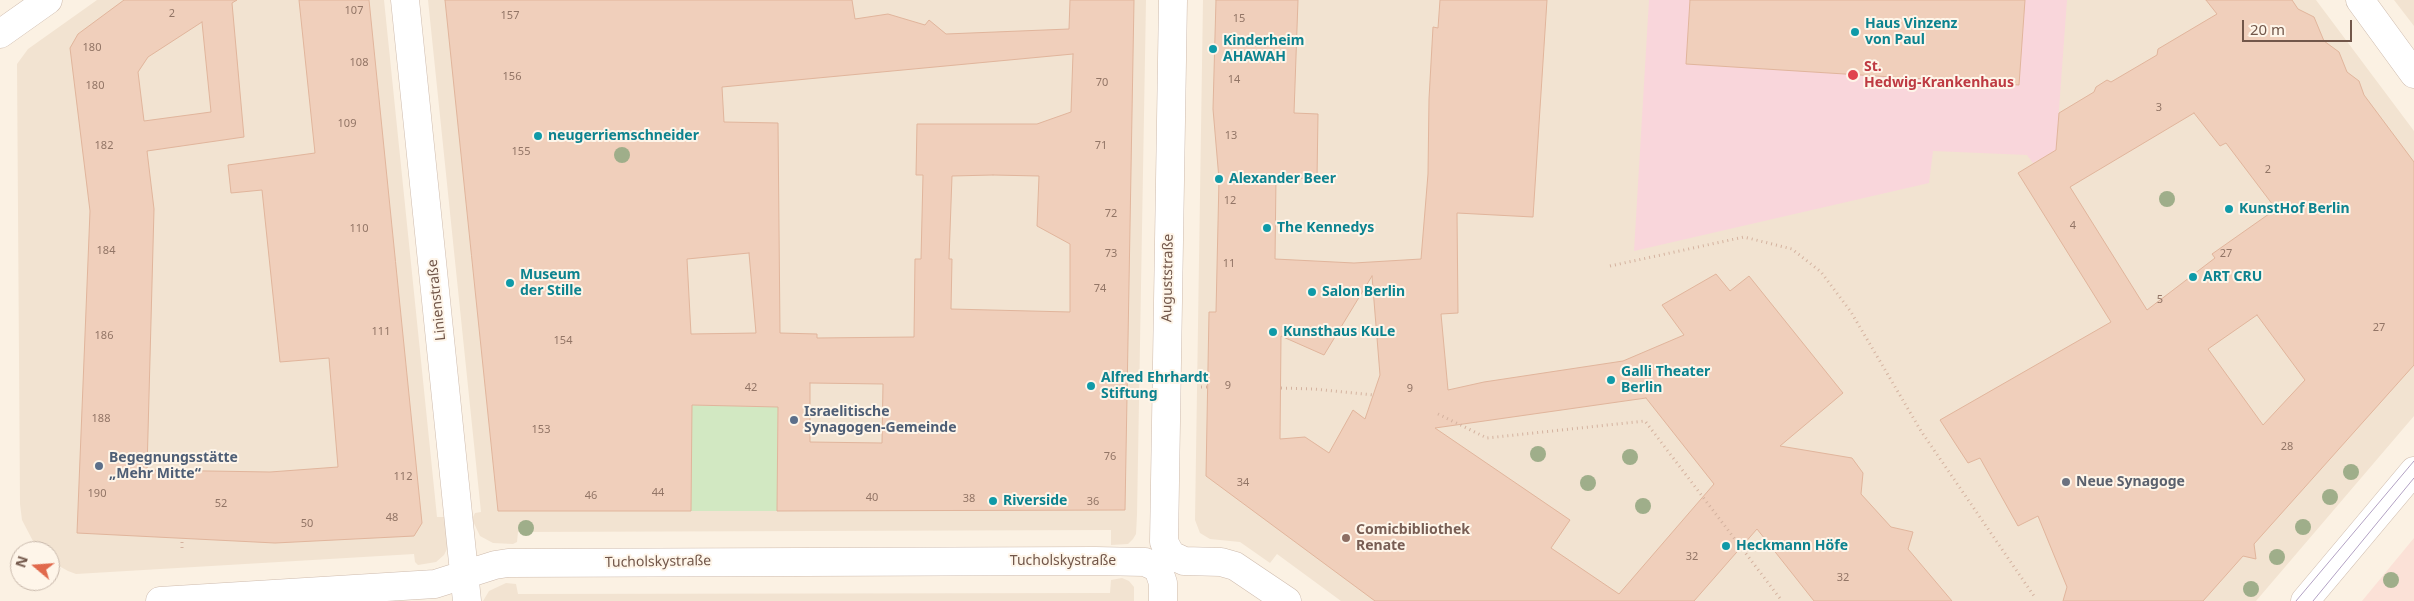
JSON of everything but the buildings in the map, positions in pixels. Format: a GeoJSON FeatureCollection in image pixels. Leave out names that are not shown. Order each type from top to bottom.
{"type":"FeatureCollection","features":[{"type":"Feature","properties":{"kind":"street"},"geometry":{"type":"LineString","coordinates":[[0,34],[48,0]]}},
{"type":"Feature","properties":{"kind":"street","name":"Linienstraße"},"geometry":{"type":"LineString","coordinates":[[405,0],[466,588]]}},
{"type":"Feature","properties":{"kind":"street","name":"Auguststraße"},"geometry":{"type":"LineString","coordinates":[[1163,601],[1172,0]]}},
{"type":"Feature","properties":{"kind":"street"},"geometry":{"type":"LineString","coordinates":[[2360,0],[2414,74]]}},
{"type":"Feature","properties":{"kind":"street"},"geometry":{"type":"LineString","coordinates":[[2305,601],[2414,471]]}},
{"type":"Feature","properties":{"kind":"street","name":"Tucholskystraße"},"geometry":{"type":"LineString","coordinates":[[160,601],[428,585],[466,588],[495,565],[508,563],[1095,561],[1221,562],[1235,566],[1287,601]]}},
{"type":"Feature","properties":{"kind":"path"},"geometry":{"type":"LineString","coordinates":[[1610,266],[1744,237],[1792,249],[1821,272],[1851,312],[1921,431],[2034,596]]}},
{"type":"Feature","properties":{"kind":"path"},"geometry":{"type":"LineString","coordinates":[[1201,387],[1208,387]]}},
{"type":"Feature","properties":{"kind":"path"},"geometry":{"type":"LineString","coordinates":[[1281,388],[1314,389],[1373,395]]}},
{"type":"Feature","properties":{"kind":"path"},"geometry":{"type":"LineString","coordinates":[[1438,414],[1487,438],[1645,421],[1782,601]]}},
{"type":"Feature","properties":{"kind":"path"},"geometry":{"type":"LineString","coordinates":[[182,538],[182,548]]}},
{"type":"Feature","properties":{"kind":"shaded area"},"geometry":{"type":"Polygon","coordinates":[[[97,0],[384,0],[437,517],[445,517],[449,545],[444,555],[436,562],[418,565],[415,562],[414,554],[76,574],[60,567],[60,541],[33,541],[22,520],[20,504],[17,64],[28,49],[97,0]]]}},
{"type":"Feature","properties":{"kind":"shaded area"},"geometry":{"type":"Polygon","coordinates":[[[428,0],[1146,0],[1137,515],[1136,534],[1133,539],[1128,544],[1111,545],[1111,530],[518,532],[517,542],[513,544],[493,543],[480,536],[472,519],[475,513],[481,512],[428,0]]]}},
{"type":"Feature","properties":{"kind":"shaded area"},"geometry":{"type":"Polygon","coordinates":[[[1203,0],[2316,0],[2414,131],[2414,416],[2256,601],[1341,601],[1277,554],[1270,563],[1240,542],[1210,539],[1200,533],[1195,520],[1203,0]]]}},
{"type":"Feature","properties":{"kind":"shaded area","name":"St. Hedwig-Krankenhaus"},"geometry":{"type":"Polygon","coordinates":[[[1649,0],[2067,0],[2056,150],[2033,163],[2027,155],[1933,151],[1929,183],[1634,251],[1649,0]]]}},
{"type":"Feature","properties":{"kind":"shaded area"},"geometry":{"type":"Polygon","coordinates":[[[2394,0],[2414,0],[2414,26],[2394,0]]]}},
{"type":"Feature","properties":{"kind":"shaded area"},"geometry":{"type":"Polygon","coordinates":[[[2414,538],[2414,601],[2362,601],[2414,538]]]}},
{"type":"Feature","properties":{"kind":"shaded area"},"geometry":{"type":"Polygon","coordinates":[[[1122,578],[1129,581],[1134,587],[1134,601],[483,601],[489,591],[506,583],[516,584],[518,594],[1110,593],[1111,580],[1122,578]]]}},
{"type":"Feature","properties":{"kind":"green space"},"geometry":{"type":"Polygon","coordinates":[[[691,405],[778,407],[777,511],[691,511],[691,405]]]}},
{"type":"Feature","properties":{"kind":"tram line"},"geometry":{"type":"LineString","coordinates":[[2296,601],[2414,461]]}},
{"type":"Feature","properties":{"kind":"tram line"},"geometry":{"type":"LineString","coordinates":[[2313,601],[2414,478]]}},
{"type":"Feature","properties":{"kind":"place","name":"Haus Vinzenz von Paul"},"geometry":{"type":"Point","coordinates":[1855,32]}},
{"type":"Feature","properties":{"kind":"place","name":"Kinderheim AHAWAH"},"geometry":{"type":"Point","coordinates":[1213,49]}},
{"type":"Feature","properties":{"kind":"place","name":"St. Hedwig-Krankenhaus"},"geometry":{"type":"Point","coordinates":[1853,75]}},
{"type":"Feature","properties":{"kind":"place","name":"neugerriemschneider"},"geometry":{"type":"Point","coordinates":[538,136]}},
{"type":"Feature","properties":{"kind":"place","name":"Alexander Beer"},"geometry":{"type":"Point","coordinates":[1219,179]}},
{"type":"Feature","properties":{"kind":"place","name":"KunstHof Berlin"},"geometry":{"type":"Point","coordinates":[2229,209]}},
{"type":"Feature","properties":{"kind":"place","name":"The Kennedys"},"geometry":{"type":"Point","coordinates":[1267,228]}},
{"type":"Feature","properties":{"kind":"place","name":"ART CRU"},"geometry":{"type":"Point","coordinates":[2193,277]}},
{"type":"Feature","properties":{"kind":"place","name":"Museum der Stille"},"geometry":{"type":"Point","coordinates":[510,283]}},
{"type":"Feature","properties":{"kind":"place","name":"Salon Berlin"},"geometry":{"type":"Point","coordinates":[1312,292]}},
{"type":"Feature","properties":{"kind":"place","name":"Kunsthaus KuLe"},"geometry":{"type":"Point","coordinates":[1273,332]}},
{"type":"Feature","properties":{"kind":"place","name":"Galli Theater Berlin"},"geometry":{"type":"Point","coordinates":[1611,380]}},
{"type":"Feature","properties":{"kind":"place","name":"Alfred Ehrhardt Stiftung"},"geometry":{"type":"Point","coordinates":[1091,386]}},
{"type":"Feature","properties":{"kind":"place","name":"Israelitische Synagogen-Gemeinde"},"geometry":{"type":"Point","coordinates":[794,420]}},
{"type":"Feature","properties":{"kind":"place","name":"Begegnungsstätte „Mehr Mitte“"},"geometry":{"type":"Point","coordinates":[99,466]}},
{"type":"Feature","properties":{"kind":"place","name":"Neue Synagoge"},"geometry":{"type":"Point","coordinates":[2066,482]}},
{"type":"Feature","properties":{"kind":"place","name":"Riverside"},"geometry":{"type":"Point","coordinates":[993,501]}},
{"type":"Feature","properties":{"kind":"place","name":"Comicbibliothek Renate"},"geometry":{"type":"Point","coordinates":[1346,538]}},
{"type":"Feature","properties":{"kind":"place","name":"Heckmann Höfe"},"geometry":{"type":"Point","coordinates":[1726,546]}}]}
